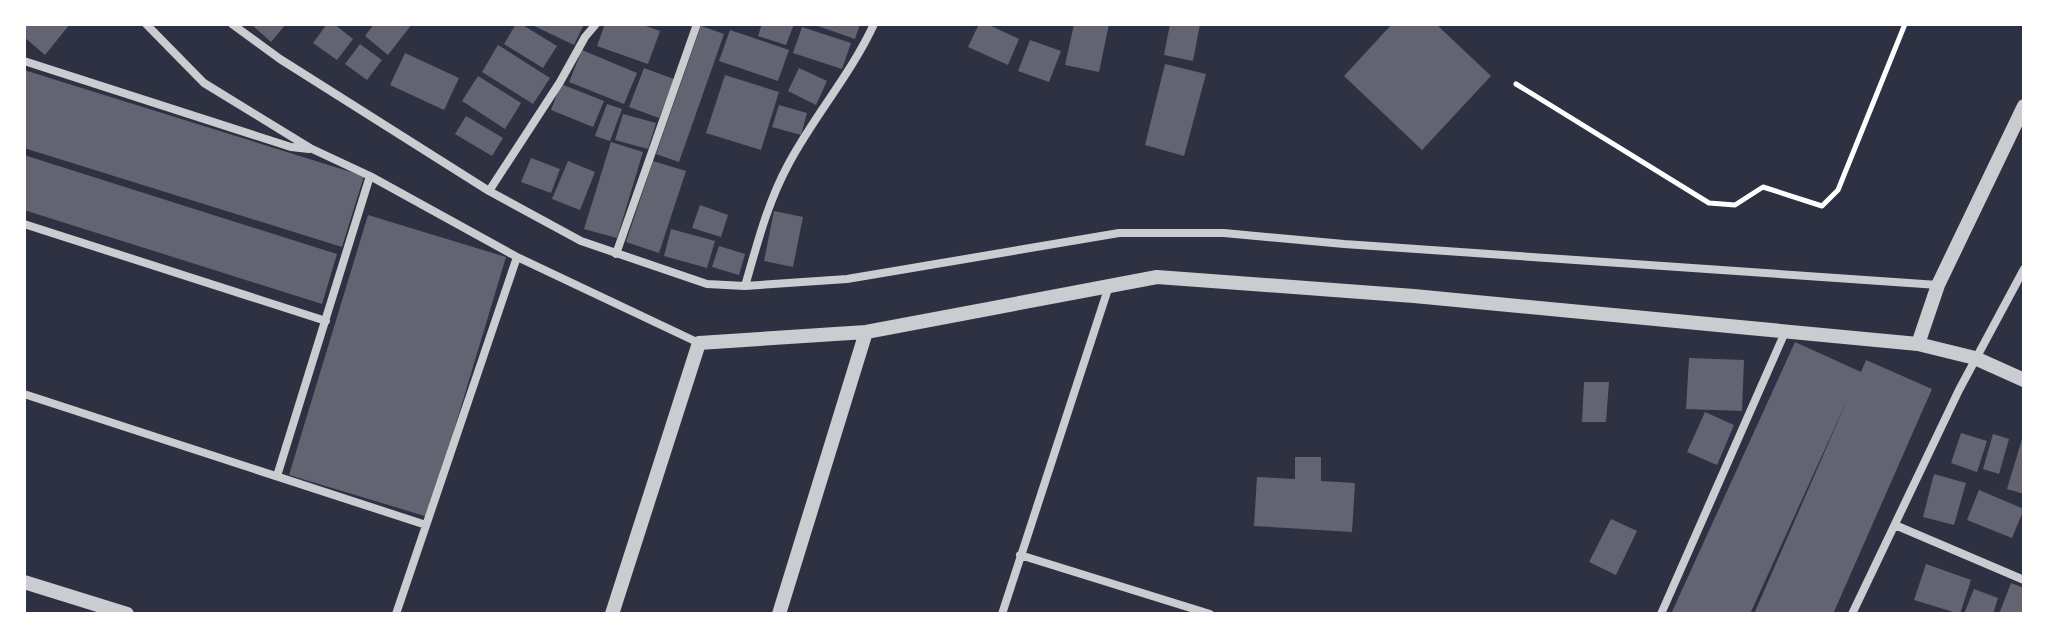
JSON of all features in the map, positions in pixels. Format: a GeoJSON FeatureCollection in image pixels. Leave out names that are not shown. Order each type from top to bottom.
{"type":"FeatureCollection","features":[{"type":"Feature","properties":{"kind":"street"},"geometry":{"type":"LineString","coordinates":[[146,24],[204,83],[310,148],[370,176],[517,257],[699,343],[866,332],[1157,277],[1414,296],[1918,344],[1975,358],[2024,380]]}},
{"type":"Feature","properties":{"kind":"street"},"geometry":{"type":"LineString","coordinates":[[232,24],[280,59],[489,191],[581,241],[707,284],[745,286],[847,279],[1119,233],[1224,233],[1359,246],[1938,285]]}},
{"type":"Feature","properties":{"kind":"street"},"geometry":{"type":"LineString","coordinates":[[489,191],[596,24]]}},
{"type":"Feature","properties":{"kind":"street"},"geometry":{"type":"LineString","coordinates":[[616,254],[697,24]]}},
{"type":"Feature","properties":{"kind":"street"},"geometry":{"type":"LineString","coordinates":[[745,286],[767,209],[789,163],[862,50],[874,24]]}},
{"type":"Feature","properties":{"kind":"street"},"geometry":{"type":"LineString","coordinates":[[24,61],[291,147],[310,148]]}},
{"type":"Feature","properties":{"kind":"street"},"geometry":{"type":"LineString","coordinates":[[1918,344],[1938,285],[2024,106]]}},
{"type":"Feature","properties":{"kind":"street"},"geometry":{"type":"LineString","coordinates":[[277,476],[370,176]]}},
{"type":"Feature","properties":{"kind":"street"},"geometry":{"type":"LineString","coordinates":[[24,224],[326,321]]}},
{"type":"Feature","properties":{"kind":"street"},"geometry":{"type":"LineString","coordinates":[[396,614],[517,257]]}},
{"type":"Feature","properties":{"kind":"street"},"geometry":{"type":"LineString","coordinates":[[1852,614],[1975,358],[2024,269]]}},
{"type":"Feature","properties":{"kind":"street"},"geometry":{"type":"LineString","coordinates":[[1002,614],[1109,285]]}},
{"type":"Feature","properties":{"kind":"street"},"geometry":{"type":"LineString","coordinates":[[1661,614],[1786,330]]}},
{"type":"Feature","properties":{"kind":"street"},"geometry":{"type":"LineString","coordinates":[[779,614],[866,332]]}},
{"type":"Feature","properties":{"kind":"street"},"geometry":{"type":"LineString","coordinates":[[612,614],[699,343]]}},
{"type":"Feature","properties":{"kind":"street"},"geometry":{"type":"LineString","coordinates":[[24,394],[426,525]]}},
{"type":"Feature","properties":{"kind":"street"},"geometry":{"type":"LineString","coordinates":[[1895,525],[2024,580]]}},
{"type":"Feature","properties":{"kind":"street"},"geometry":{"type":"LineString","coordinates":[[1020,555],[1210,614]]}},
{"type":"Feature","properties":{"kind":"street"},"geometry":{"type":"LineString","coordinates":[[24,582],[127,614]]}},
{"type":"Feature","properties":{"kind":"path"},"geometry":{"type":"LineString","coordinates":[[1516,84],[1709,203],[1735,205],[1763,187],[1822,206],[1838,190],[1905,24]]}},
{"type":"Feature","properties":{"kind":"building"},"geometry":{"type":"Polygon","coordinates":[[[24,24],[70,24],[45,55],[24,37],[24,24]]]}},
{"type":"Feature","properties":{"kind":"building"},"geometry":{"type":"Polygon","coordinates":[[[251,24],[286,24],[271,42],[251,24]]]}},
{"type":"Feature","properties":{"kind":"building"},"geometry":{"type":"Polygon","coordinates":[[[327,24],[334,24],[353,39],[337,60],[313,43],[327,24]]]}},
{"type":"Feature","properties":{"kind":"building"},"geometry":{"type":"Polygon","coordinates":[[[374,24],[412,24],[388,55],[365,36],[374,24]]]}},
{"type":"Feature","properties":{"kind":"building"},"geometry":{"type":"Polygon","coordinates":[[[516,24],[557,46],[543,68],[504,44],[516,24]]]}},
{"type":"Feature","properties":{"kind":"building"},"geometry":{"type":"Polygon","coordinates":[[[530,24],[584,24],[574,45],[530,24]]]}},
{"type":"Feature","properties":{"kind":"building"},"geometry":{"type":"Polygon","coordinates":[[[605,24],[640,24],[660,31],[648,64],[597,46],[605,24]]]}},
{"type":"Feature","properties":{"kind":"building"},"geometry":{"type":"Polygon","coordinates":[[[762,24],[794,24],[786,45],[758,36],[762,24]]]}},
{"type":"Feature","properties":{"kind":"building"},"geometry":{"type":"Polygon","coordinates":[[[812,24],[860,24],[855,39],[812,24]]]}},
{"type":"Feature","properties":{"kind":"building"},"geometry":{"type":"Polygon","coordinates":[[[979,24],[987,24],[1019,39],[1008,65],[968,47],[979,24]]]}},
{"type":"Feature","properties":{"kind":"building"},"geometry":{"type":"Polygon","coordinates":[[[1074,24],[1109,24],[1099,72],[1065,65],[1074,24]]]}},
{"type":"Feature","properties":{"kind":"building"},"geometry":{"type":"Polygon","coordinates":[[[1170,24],[1200,24],[1193,61],[1164,55],[1170,24]]]}},
{"type":"Feature","properties":{"kind":"building"},"geometry":{"type":"Polygon","coordinates":[[[1392,24],[1436,24],[1491,76],[1422,150],[1344,76],[1392,24]]]}},
{"type":"Feature","properties":{"kind":"building"},"geometry":{"type":"Polygon","coordinates":[[[701,26],[724,34],[679,162],[656,154],[701,26]]]}},
{"type":"Feature","properties":{"kind":"building"},"geometry":{"type":"Polygon","coordinates":[[[802,27],[851,43],[842,69],[793,53],[802,27]]]}},
{"type":"Feature","properties":{"kind":"building"},"geometry":{"type":"Polygon","coordinates":[[[730,30],[789,50],[778,81],[719,61],[730,30]]]}},
{"type":"Feature","properties":{"kind":"building"},"geometry":{"type":"Polygon","coordinates":[[[1030,40],[1061,51],[1049,82],[1018,71],[1030,40]]]}},
{"type":"Feature","properties":{"kind":"building"},"geometry":{"type":"Polygon","coordinates":[[[360,44],[382,60],[367,80],[345,64],[360,44]]]}},
{"type":"Feature","properties":{"kind":"building"},"geometry":{"type":"Polygon","coordinates":[[[498,45],[550,78],[533,104],[482,72],[498,45]]]}},
{"type":"Feature","properties":{"kind":"building"},"geometry":{"type":"Polygon","coordinates":[[[582,50],[637,73],[624,104],[569,82],[582,50]]]}},
{"type":"Feature","properties":{"kind":"building"},"geometry":{"type":"Polygon","coordinates":[[[405,53],[459,78],[444,110],[390,85],[405,53]]]}},
{"type":"Feature","properties":{"kind":"building"},"geometry":{"type":"Polygon","coordinates":[[[1165,64],[1206,74],[1184,156],[1145,145],[1165,64]]]}},
{"type":"Feature","properties":{"kind":"building"},"geometry":{"type":"Polygon","coordinates":[[[644,68],[674,79],[659,118],[629,107],[644,68]]]}},
{"type":"Feature","properties":{"kind":"building"},"geometry":{"type":"Polygon","coordinates":[[[799,68],[827,81],[816,105],[788,91],[799,68]]]}},
{"type":"Feature","properties":{"kind":"building"},"geometry":{"type":"Polygon","coordinates":[[[24,70],[364,176],[342,247],[24,148],[24,70]]]}},
{"type":"Feature","properties":{"kind":"building"},"geometry":{"type":"Polygon","coordinates":[[[725,75],[779,92],[761,150],[706,133],[725,75]]]}},
{"type":"Feature","properties":{"kind":"building"},"geometry":{"type":"Polygon","coordinates":[[[478,76],[521,103],[505,129],[462,101],[478,76]]]}},
{"type":"Feature","properties":{"kind":"building"},"geometry":{"type":"Polygon","coordinates":[[[561,84],[604,101],[593,127],[551,110],[561,84]]]}},
{"type":"Feature","properties":{"kind":"building"},"geometry":{"type":"Polygon","coordinates":[[[607,104],[622,109],[610,141],[595,136],[607,104]]]}},
{"type":"Feature","properties":{"kind":"building"},"geometry":{"type":"Polygon","coordinates":[[[779,105],[807,113],[801,135],[772,127],[779,105]]]}},
{"type":"Feature","properties":{"kind":"building"},"geometry":{"type":"Polygon","coordinates":[[[623,114],[656,123],[648,149],[615,140],[623,114]]]}},
{"type":"Feature","properties":{"kind":"building"},"geometry":{"type":"Polygon","coordinates":[[[466,116],[503,138],[492,156],[455,134],[466,116]]]}},
{"type":"Feature","properties":{"kind":"building"},"geometry":{"type":"Polygon","coordinates":[[[611,142],[643,152],[617,238],[584,229],[611,142]]]}},
{"type":"Feature","properties":{"kind":"building"},"geometry":{"type":"Polygon","coordinates":[[[24,155],[337,254],[322,304],[24,210],[24,155]]]}},
{"type":"Feature","properties":{"kind":"building"},"geometry":{"type":"Polygon","coordinates":[[[531,158],[560,169],[551,193],[521,182],[531,158]]]}},
{"type":"Feature","properties":{"kind":"building"},"geometry":{"type":"Polygon","coordinates":[[[568,161],[595,172],[580,210],[552,199],[568,161]]]}},
{"type":"Feature","properties":{"kind":"building"},"geometry":{"type":"Polygon","coordinates":[[[653,161],[686,171],[659,253],[626,242],[653,161]]]}},
{"type":"Feature","properties":{"kind":"building"},"geometry":{"type":"Polygon","coordinates":[[[700,205],[728,215],[721,237],[692,228],[700,205]]]}},
{"type":"Feature","properties":{"kind":"building"},"geometry":{"type":"Polygon","coordinates":[[[774,211],[803,217],[793,267],[764,261],[774,211]]]}},
{"type":"Feature","properties":{"kind":"building"},"geometry":{"type":"Polygon","coordinates":[[[368,215],[506,257],[428,517],[289,475],[368,215]]]}},
{"type":"Feature","properties":{"kind":"building"},"geometry":{"type":"Polygon","coordinates":[[[671,229],[715,241],[707,268],[664,256],[671,229]]]}},
{"type":"Feature","properties":{"kind":"building"},"geometry":{"type":"Polygon","coordinates":[[[719,246],[745,254],[739,275],[712,267],[719,246]]]}},
{"type":"Feature","properties":{"kind":"building"},"geometry":{"type":"Polygon","coordinates":[[[1795,342],[1861,372],[1866,360],[1932,389],[1833,614],[1754,614],[1849,396],[1750,614],[1671,614],[1795,342]]]}},
{"type":"Feature","properties":{"kind":"building"},"geometry":{"type":"Polygon","coordinates":[[[1689,358],[1744,360],[1742,411],[1686,409],[1689,358]]]}},
{"type":"Feature","properties":{"kind":"building"},"geometry":{"type":"Polygon","coordinates":[[[1584,382],[1609,382],[1606,422],[1582,422],[1584,382]]]}},
{"type":"Feature","properties":{"kind":"building"},"geometry":{"type":"Polygon","coordinates":[[[1705,412],[1734,425],[1717,465],[1687,452],[1705,412]]]}},
{"type":"Feature","properties":{"kind":"building"},"geometry":{"type":"Polygon","coordinates":[[[1961,433],[1987,441],[1977,472],[1951,463],[1961,433]]]}},
{"type":"Feature","properties":{"kind":"building"},"geometry":{"type":"Polygon","coordinates":[[[1993,434],[2009,439],[1999,474],[1983,469],[1993,434]]]}},
{"type":"Feature","properties":{"kind":"building"},"geometry":{"type":"Polygon","coordinates":[[[2024,437],[2024,494],[2007,489],[2024,437]]]}},
{"type":"Feature","properties":{"kind":"building"},"geometry":{"type":"Polygon","coordinates":[[[1295,457],[1321,457],[1321,481],[1355,483],[1352,532],[1254,526],[1257,477],[1295,479],[1295,457]]]}},
{"type":"Feature","properties":{"kind":"building"},"geometry":{"type":"Polygon","coordinates":[[[1934,474],[1966,483],[1954,525],[1923,517],[1934,474]]]}},
{"type":"Feature","properties":{"kind":"building"},"geometry":{"type":"Polygon","coordinates":[[[1979,490],[2024,509],[2012,538],[1967,520],[1979,490]]]}},
{"type":"Feature","properties":{"kind":"building"},"geometry":{"type":"Polygon","coordinates":[[[1611,519],[1637,531],[1616,575],[1589,562],[1611,519]]]}},
{"type":"Feature","properties":{"kind":"building"},"geometry":{"type":"Polygon","coordinates":[[[1926,564],[1971,580],[1960,614],[1914,600],[1926,564]]]}},
{"type":"Feature","properties":{"kind":"building"},"geometry":{"type":"Polygon","coordinates":[[[2011,583],[2024,588],[2024,614],[1999,614],[2011,583]]]}},
{"type":"Feature","properties":{"kind":"building"},"geometry":{"type":"Polygon","coordinates":[[[1974,589],[1998,598],[1993,614],[1964,614],[1974,589]]]}}]}
